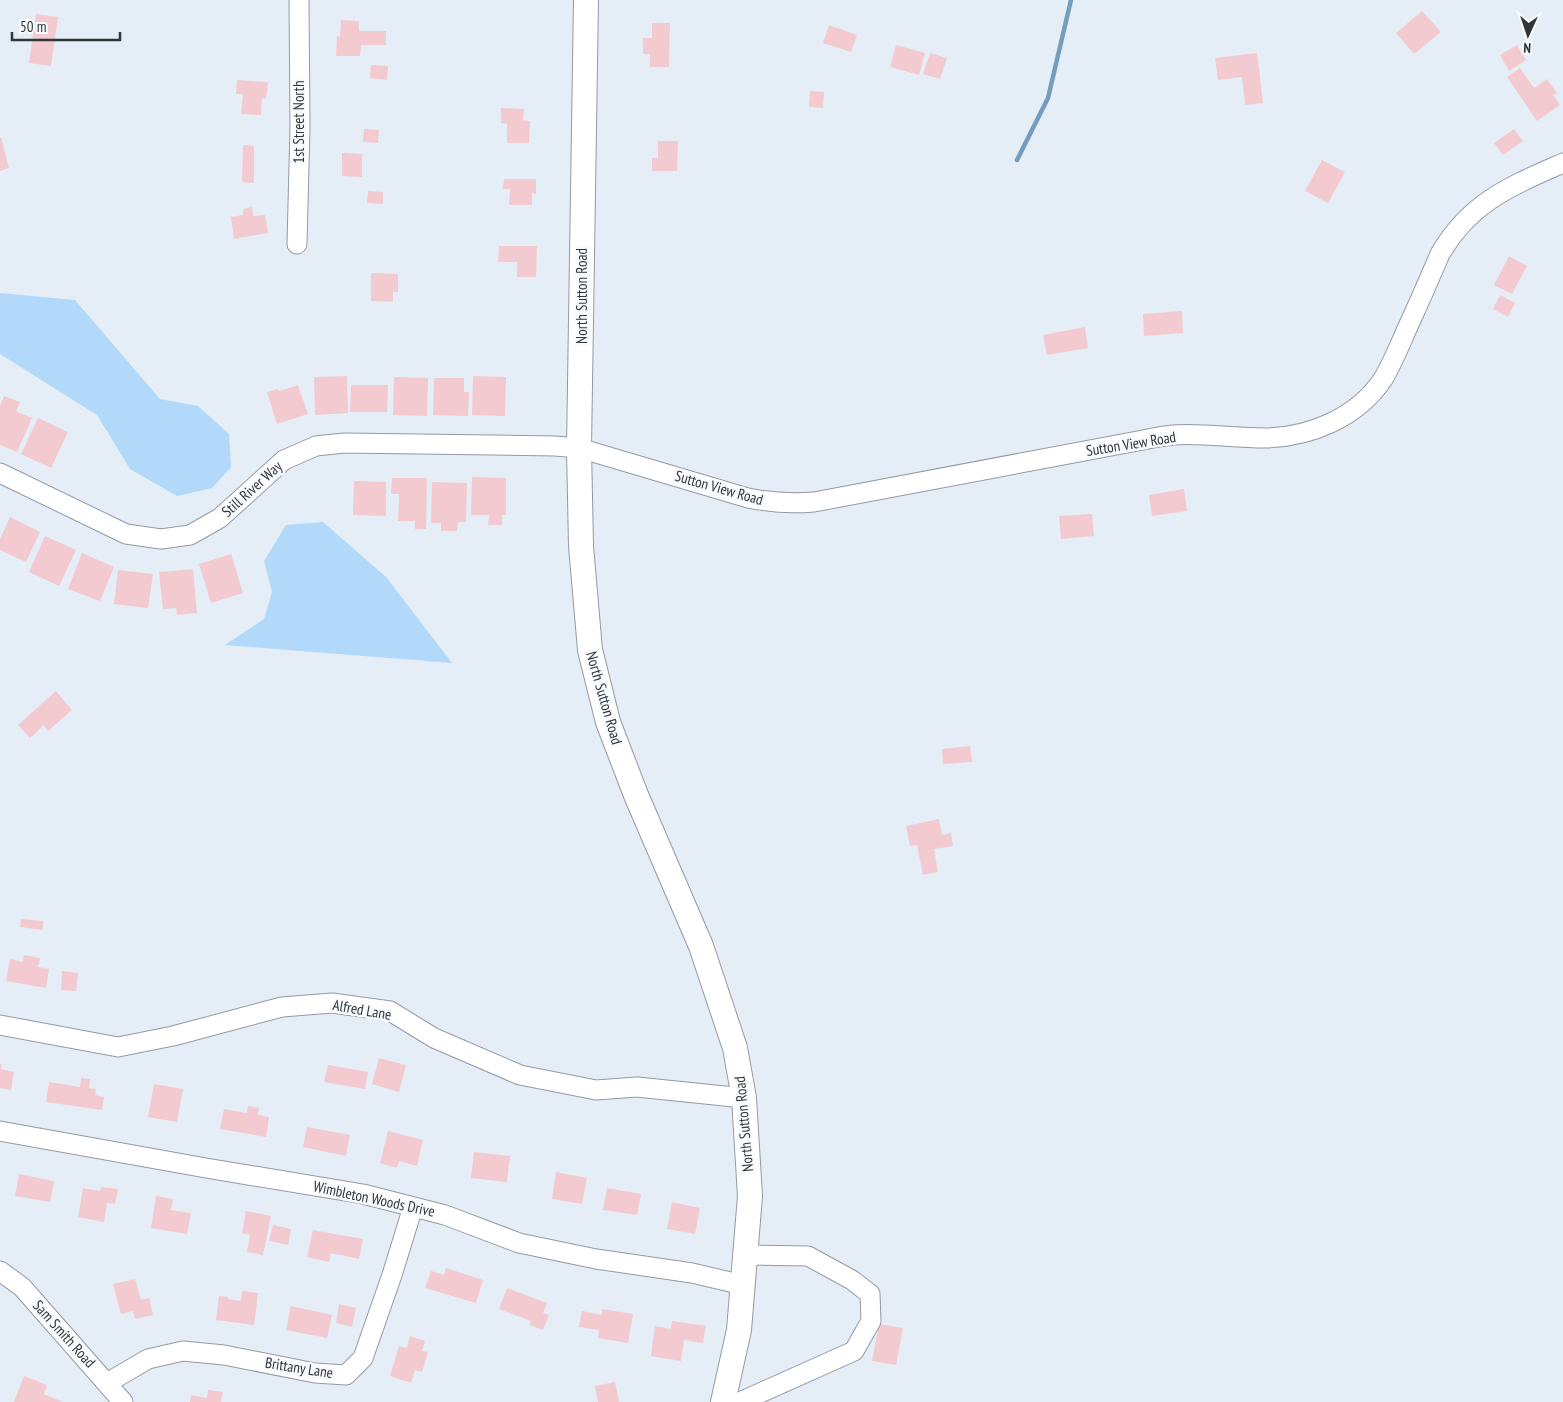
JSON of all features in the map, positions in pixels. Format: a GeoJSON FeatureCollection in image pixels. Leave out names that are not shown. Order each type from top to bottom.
{"type":"FeatureCollection","features":[{"type":"Feature","properties":{"kind":"main road","name":"North Sutton Road"},"geometry":{"type":"LineString","coordinates":[[586,0],[579,448],[581,546],[590,650],[608,722],[636,795],[701,946],[735,1048],[744,1098],[750,1196],[739,1330],[723,1402]]}},
{"type":"Feature","properties":{"kind":"street","name":"1st Street North"},"geometry":{"type":"LineString","coordinates":[[297,244],[300,127],[299,0]]}},
{"type":"Feature","properties":{"kind":"street","name":"Sutton View Road"},"geometry":{"type":"LineString","coordinates":[[579,448],[748,498],[771,503],[791,504],[814,502],[1165,436],[1193,435],[1265,438],[1304,433],[1341,418],[1360,404],[1383,379],[1440,254],[1461,224],[1476,209],[1495,196],[1563,163]]}},
{"type":"Feature","properties":{"kind":"street","name":"Still River Way"},"geometry":{"type":"LineString","coordinates":[[0,473],[126,534],[161,539],[190,534],[220,518],[284,460],[316,446],[344,443],[579,448]]}},
{"type":"Feature","properties":{"kind":"street","name":"Alfred Lane"},"geometry":{"type":"LineString","coordinates":[[0,1024],[118,1047],[173,1036],[282,1007],[332,1003],[390,1011],[434,1038],[520,1075],[596,1090],[637,1087],[744,1098]]}},
{"type":"Feature","properties":{"kind":"street","name":"Wimbleton Woods Drive"},"geometry":{"type":"LineString","coordinates":[[0,1131],[363,1194],[445,1215],[519,1243],[596,1259],[692,1274],[743,1285]]}},
{"type":"Feature","properties":{"kind":"street","name":"Brittany Lane"},"geometry":{"type":"LineString","coordinates":[[107,1382],[148,1359],[183,1351],[224,1355],[314,1373],[346,1375],[362,1358],[392,1275],[412,1207]]}},
{"type":"Feature","properties":{"kind":"street"},"geometry":{"type":"LineString","coordinates":[[740,1402],[854,1351],[871,1321],[870,1294],[852,1280],[808,1256],[745,1255]]}},
{"type":"Feature","properties":{"kind":"street","name":"Sam Smith Road"},"geometry":{"type":"LineString","coordinates":[[0,1271],[22,1287],[123,1402]]}},
{"type":"Feature","properties":{"kind":"shaded area"},"geometry":{"type":"Polygon","coordinates":[[[0,293],[75,300],[160,399],[198,406],[229,434],[231,467],[212,488],[177,496],[130,469],[97,415],[0,354],[0,293]]]}},
{"type":"Feature","properties":{"kind":"shaded area"},"geometry":{"type":"Polygon","coordinates":[[[323,522],[386,577],[452,663],[225,645],[264,619],[272,592],[264,561],[286,525],[323,522]]]}},
{"type":"Feature","properties":{"kind":"building"},"geometry":{"type":"Polygon","coordinates":[[[1422,11],[1441,32],[1414,54],[1396,33],[1422,11]]]}},
{"type":"Feature","properties":{"kind":"building"},"geometry":{"type":"Polygon","coordinates":[[[36,14],[58,17],[51,66],[29,63],[36,14]]]}},
{"type":"Feature","properties":{"kind":"building"},"geometry":{"type":"Polygon","coordinates":[[[341,20],[359,21],[359,31],[386,31],[386,45],[361,45],[360,56],[336,56],[337,36],[340,37],[341,20]]]}},
{"type":"Feature","properties":{"kind":"building"},"geometry":{"type":"Polygon","coordinates":[[[652,23],[670,23],[669,67],[650,67],[650,54],[643,54],[643,38],[652,38],[652,23]]]}},
{"type":"Feature","properties":{"kind":"building"},"geometry":{"type":"Polygon","coordinates":[[[829,25],[857,35],[851,52],[823,43],[829,25]]]}},
{"type":"Feature","properties":{"kind":"building"},"geometry":{"type":"Polygon","coordinates":[[[896,45],[925,53],[919,75],[890,67],[896,45]]]}},
{"type":"Feature","properties":{"kind":"building"},"geometry":{"type":"Polygon","coordinates":[[[1517,45],[1526,60],[1509,71],[1500,55],[1517,45]]]}},
{"type":"Feature","properties":{"kind":"building"},"geometry":{"type":"Polygon","coordinates":[[[930,53],[947,58],[940,79],[923,74],[930,53]]]}},
{"type":"Feature","properties":{"kind":"building"},"geometry":{"type":"Polygon","coordinates":[[[1257,53],[1263,103],[1245,105],[1242,77],[1218,80],[1215,58],[1257,53]]]}},
{"type":"Feature","properties":{"kind":"building"},"geometry":{"type":"Polygon","coordinates":[[[371,65],[388,66],[387,80],[370,78],[371,65]]]}},
{"type":"Feature","properties":{"kind":"building"},"geometry":{"type":"Polygon","coordinates":[[[1520,68],[1534,88],[1547,79],[1557,93],[1553,95],[1560,105],[1537,121],[1507,77],[1520,68]]]}},
{"type":"Feature","properties":{"kind":"building"},"geometry":{"type":"Polygon","coordinates":[[[237,80],[268,82],[266,99],[262,98],[261,115],[241,114],[243,94],[236,94],[237,80]]]}},
{"type":"Feature","properties":{"kind":"building"},"geometry":{"type":"Polygon","coordinates":[[[810,91],[824,92],[823,108],[809,107],[810,91]]]}},
{"type":"Feature","properties":{"kind":"building"},"geometry":{"type":"Polygon","coordinates":[[[501,108],[524,109],[523,120],[530,121],[529,143],[507,143],[507,124],[501,123],[501,108]]]}},
{"type":"Feature","properties":{"kind":"building"},"geometry":{"type":"Polygon","coordinates":[[[364,129],[379,130],[378,143],[363,142],[364,129]]]}},
{"type":"Feature","properties":{"kind":"building"},"geometry":{"type":"Polygon","coordinates":[[[1514,129],[1523,141],[1503,155],[1494,143],[1514,129]]]}},
{"type":"Feature","properties":{"kind":"building"},"geometry":{"type":"Polygon","coordinates":[[[0,138],[9,168],[0,171],[0,138]]]}},
{"type":"Feature","properties":{"kind":"building"},"geometry":{"type":"Polygon","coordinates":[[[658,141],[678,141],[677,171],[652,171],[652,158],[658,158],[658,141]]]}},
{"type":"Feature","properties":{"kind":"building"},"geometry":{"type":"Polygon","coordinates":[[[243,145],[254,146],[254,183],[242,182],[243,145]]]}},
{"type":"Feature","properties":{"kind":"building"},"geometry":{"type":"Polygon","coordinates":[[[342,153],[362,154],[362,177],[342,176],[342,153]]]}},
{"type":"Feature","properties":{"kind":"building"},"geometry":{"type":"Polygon","coordinates":[[[1322,160],[1345,172],[1328,203],[1305,191],[1322,160]]]}},
{"type":"Feature","properties":{"kind":"building"},"geometry":{"type":"Polygon","coordinates":[[[504,179],[536,179],[536,194],[532,193],[532,205],[509,205],[510,189],[503,189],[504,179]]]}},
{"type":"Feature","properties":{"kind":"building"},"geometry":{"type":"Polygon","coordinates":[[[368,191],[383,192],[383,204],[367,203],[368,191]]]}},
{"type":"Feature","properties":{"kind":"building"},"geometry":{"type":"Polygon","coordinates":[[[252,207],[253,216],[265,215],[268,233],[234,239],[231,217],[243,215],[243,209],[252,207]]]}},
{"type":"Feature","properties":{"kind":"building"},"geometry":{"type":"Polygon","coordinates":[[[499,246],[537,246],[536,277],[517,277],[517,262],[498,262],[499,246]]]}},
{"type":"Feature","properties":{"kind":"building"},"geometry":{"type":"Polygon","coordinates":[[[1509,256],[1527,266],[1512,294],[1494,285],[1509,256]]]}},
{"type":"Feature","properties":{"kind":"building"},"geometry":{"type":"Polygon","coordinates":[[[371,273],[398,274],[398,292],[393,292],[393,302],[371,301],[371,273]]]}},
{"type":"Feature","properties":{"kind":"building"},"geometry":{"type":"Polygon","coordinates":[[[1500,295],[1515,303],[1508,317],[1493,309],[1500,295]]]}},
{"type":"Feature","properties":{"kind":"building"},"geometry":{"type":"Polygon","coordinates":[[[1182,311],[1183,333],[1144,336],[1143,314],[1182,311]]]}},
{"type":"Feature","properties":{"kind":"building"},"geometry":{"type":"Polygon","coordinates":[[[1085,327],[1088,348],[1047,355],[1043,335],[1085,327]]]}},
{"type":"Feature","properties":{"kind":"building"},"geometry":{"type":"Polygon","coordinates":[[[347,376],[348,413],[315,415],[314,377],[347,376]]]}},
{"type":"Feature","properties":{"kind":"building"},"geometry":{"type":"Polygon","coordinates":[[[473,376],[506,377],[505,416],[472,415],[473,376]]]}},
{"type":"Feature","properties":{"kind":"building"},"geometry":{"type":"Polygon","coordinates":[[[394,377],[428,378],[427,416],[393,415],[394,377]]]}},
{"type":"Feature","properties":{"kind":"building"},"geometry":{"type":"Polygon","coordinates":[[[434,378],[464,378],[464,392],[469,392],[468,416],[433,415],[434,378]]]}},
{"type":"Feature","properties":{"kind":"building"},"geometry":{"type":"Polygon","coordinates":[[[298,385],[308,414],[277,424],[267,392],[278,389],[279,391],[298,385]]]}},
{"type":"Feature","properties":{"kind":"building"},"geometry":{"type":"Polygon","coordinates":[[[351,385],[388,385],[387,412],[350,412],[351,385]]]}},
{"type":"Feature","properties":{"kind":"building"},"geometry":{"type":"Polygon","coordinates":[[[4,396],[20,402],[16,411],[32,418],[17,452],[0,445],[0,406],[4,396]]]}},
{"type":"Feature","properties":{"kind":"building"},"geometry":{"type":"Polygon","coordinates":[[[38,418],[68,432],[51,468],[21,454],[38,418]]]}},
{"type":"Feature","properties":{"kind":"building"},"geometry":{"type":"Polygon","coordinates":[[[472,477],[506,478],[506,515],[502,515],[502,525],[488,525],[489,515],[471,515],[472,477]]]}},
{"type":"Feature","properties":{"kind":"building"},"geometry":{"type":"Polygon","coordinates":[[[392,478],[427,478],[426,529],[415,529],[415,521],[398,521],[399,494],[391,494],[392,478]]]}},
{"type":"Feature","properties":{"kind":"building"},"geometry":{"type":"Polygon","coordinates":[[[354,481],[386,482],[386,516],[353,515],[354,481]]]}},
{"type":"Feature","properties":{"kind":"building"},"geometry":{"type":"Polygon","coordinates":[[[432,482],[467,483],[466,522],[458,522],[457,531],[441,531],[441,523],[431,523],[432,482]]]}},
{"type":"Feature","properties":{"kind":"building"},"geometry":{"type":"Polygon","coordinates":[[[1184,489],[1187,511],[1152,516],[1149,495],[1184,489]]]}},
{"type":"Feature","properties":{"kind":"building"},"geometry":{"type":"Polygon","coordinates":[[[1092,514],[1094,536],[1061,539],[1059,516],[1092,514]]]}},
{"type":"Feature","properties":{"kind":"building"},"geometry":{"type":"Polygon","coordinates":[[[10,517],[40,532],[26,562],[0,550],[0,539],[10,517]]]}},
{"type":"Feature","properties":{"kind":"building"},"geometry":{"type":"Polygon","coordinates":[[[45,536],[76,550],[59,586],[29,572],[45,536]]]}},
{"type":"Feature","properties":{"kind":"building"},"geometry":{"type":"Polygon","coordinates":[[[82,553],[114,567],[100,601],[68,589],[82,553]]]}},
{"type":"Feature","properties":{"kind":"building"},"geometry":{"type":"Polygon","coordinates":[[[231,554],[243,593],[211,603],[199,564],[231,554]]]}},
{"type":"Feature","properties":{"kind":"building"},"geometry":{"type":"Polygon","coordinates":[[[193,569],[197,613],[177,615],[176,608],[163,609],[159,572],[193,569]]]}},
{"type":"Feature","properties":{"kind":"building"},"geometry":{"type":"Polygon","coordinates":[[[118,570],[153,574],[148,608],[114,604],[118,570]]]}},
{"type":"Feature","properties":{"kind":"building"},"geometry":{"type":"Polygon","coordinates":[[[56,691],[72,710],[48,731],[44,725],[30,738],[18,725],[56,691]]]}},
{"type":"Feature","properties":{"kind":"building"},"geometry":{"type":"Polygon","coordinates":[[[970,746],[972,762],[943,764],[942,749],[970,746]]]}},
{"type":"Feature","properties":{"kind":"building"},"geometry":{"type":"Polygon","coordinates":[[[939,819],[942,835],[951,833],[953,846],[934,849],[938,872],[923,875],[917,845],[910,846],[906,826],[939,819]]]}},
{"type":"Feature","properties":{"kind":"building"},"geometry":{"type":"Polygon","coordinates":[[[21,919],[43,921],[43,930],[20,927],[21,919]]]}},
{"type":"Feature","properties":{"kind":"building"},"geometry":{"type":"Polygon","coordinates":[[[24,955],[40,958],[38,967],[49,969],[46,988],[6,981],[10,959],[23,962],[24,955]]]}},
{"type":"Feature","properties":{"kind":"building"},"geometry":{"type":"Polygon","coordinates":[[[62,971],[78,973],[76,991],[61,990],[62,971]]]}},
{"type":"Feature","properties":{"kind":"building"},"geometry":{"type":"Polygon","coordinates":[[[379,1058],[406,1065],[399,1092],[372,1084],[379,1058]]]}},
{"type":"Feature","properties":{"kind":"building"},"geometry":{"type":"Polygon","coordinates":[[[0,1064],[2,1064],[1,1069],[14,1072],[11,1090],[0,1088],[0,1064]]]}},
{"type":"Feature","properties":{"kind":"building"},"geometry":{"type":"Polygon","coordinates":[[[328,1065],[368,1072],[365,1089],[324,1082],[328,1065]]]}},
{"type":"Feature","properties":{"kind":"building"},"geometry":{"type":"Polygon","coordinates":[[[81,1078],[90,1079],[89,1088],[96,1089],[95,1095],[104,1097],[102,1110],[46,1102],[49,1082],[80,1087],[81,1078]]]}},
{"type":"Feature","properties":{"kind":"building"},"geometry":{"type":"Polygon","coordinates":[[[154,1084],[183,1089],[177,1122],[148,1117],[154,1084]]]}},
{"type":"Feature","properties":{"kind":"building"},"geometry":{"type":"Polygon","coordinates":[[[248,1106],[259,1108],[258,1115],[269,1117],[266,1137],[220,1129],[224,1109],[247,1113],[248,1106]]]}},
{"type":"Feature","properties":{"kind":"building"},"geometry":{"type":"Polygon","coordinates":[[[307,1127],[350,1135],[346,1156],[303,1147],[307,1127]]]}},
{"type":"Feature","properties":{"kind":"building"},"geometry":{"type":"Polygon","coordinates":[[[388,1131],[423,1140],[417,1166],[399,1161],[397,1168],[380,1163],[388,1131]]]}},
{"type":"Feature","properties":{"kind":"building"},"geometry":{"type":"Polygon","coordinates":[[[474,1152],[510,1156],[507,1182],[471,1178],[474,1152]]]}},
{"type":"Feature","properties":{"kind":"building"},"geometry":{"type":"Polygon","coordinates":[[[556,1172],[587,1178],[582,1204],[552,1199],[556,1172]]]}},
{"type":"Feature","properties":{"kind":"building"},"geometry":{"type":"Polygon","coordinates":[[[19,1174],[54,1181],[50,1202],[15,1196],[19,1174]]]}},
{"type":"Feature","properties":{"kind":"building"},"geometry":{"type":"Polygon","coordinates":[[[101,1187],[118,1189],[115,1204],[107,1203],[104,1222],[78,1217],[83,1188],[100,1191],[101,1187]]]}},
{"type":"Feature","properties":{"kind":"building"},"geometry":{"type":"Polygon","coordinates":[[[607,1188],[641,1194],[637,1215],[603,1210],[607,1188]]]}},
{"type":"Feature","properties":{"kind":"building"},"geometry":{"type":"Polygon","coordinates":[[[156,1196],[173,1199],[171,1210],[191,1213],[187,1234],[151,1228],[156,1196]]]}},
{"type":"Feature","properties":{"kind":"building"},"geometry":{"type":"Polygon","coordinates":[[[672,1202],[700,1208],[695,1234],[667,1229],[672,1202]]]}},
{"type":"Feature","properties":{"kind":"building"},"geometry":{"type":"Polygon","coordinates":[[[246,1211],[271,1216],[263,1255],[247,1252],[250,1235],[242,1233],[246,1211]]]}},
{"type":"Feature","properties":{"kind":"building"},"geometry":{"type":"Polygon","coordinates":[[[273,1225],[291,1229],[288,1245],[269,1241],[273,1225]]]}},
{"type":"Feature","properties":{"kind":"building"},"geometry":{"type":"Polygon","coordinates":[[[313,1230],[363,1239],[359,1259],[331,1253],[329,1262],[307,1257],[313,1230]]]}},
{"type":"Feature","properties":{"kind":"building"},"geometry":{"type":"Polygon","coordinates":[[[446,1268],[483,1280],[476,1303],[425,1288],[431,1271],[444,1275],[446,1268]]]}},
{"type":"Feature","properties":{"kind":"building"},"geometry":{"type":"Polygon","coordinates":[[[135,1279],[141,1300],[149,1298],[153,1315],[135,1319],[133,1311],[121,1314],[113,1284],[135,1279]]]}},
{"type":"Feature","properties":{"kind":"building"},"geometry":{"type":"Polygon","coordinates":[[[507,1288],[547,1303],[543,1313],[549,1315],[543,1330],[530,1325],[531,1321],[499,1309],[507,1288]]]}},
{"type":"Feature","properties":{"kind":"building"},"geometry":{"type":"Polygon","coordinates":[[[242,1291],[258,1293],[254,1325],[216,1320],[219,1296],[241,1301],[242,1291]]]}},
{"type":"Feature","properties":{"kind":"building"},"geometry":{"type":"Polygon","coordinates":[[[339,1304],[356,1308],[352,1327],[336,1323],[339,1304]]]}},
{"type":"Feature","properties":{"kind":"building"},"geometry":{"type":"Polygon","coordinates":[[[291,1306],[332,1315],[327,1338],[286,1330],[291,1306]]]}},
{"type":"Feature","properties":{"kind":"building"},"geometry":{"type":"Polygon","coordinates":[[[602,1309],[633,1314],[628,1343],[598,1338],[599,1330],[579,1327],[582,1311],[602,1315],[602,1309]]]}},
{"type":"Feature","properties":{"kind":"building"},"geometry":{"type":"Polygon","coordinates":[[[672,1321],[706,1326],[703,1343],[684,1340],[681,1361],[651,1356],[655,1326],[671,1329],[672,1321]]]}},
{"type":"Feature","properties":{"kind":"building"},"geometry":{"type":"Polygon","coordinates":[[[879,1324],[903,1328],[896,1365],[872,1361],[879,1324]]]}},
{"type":"Feature","properties":{"kind":"building"},"geometry":{"type":"Polygon","coordinates":[[[410,1336],[425,1341],[422,1351],[428,1352],[422,1372],[415,1370],[411,1383],[390,1376],[399,1346],[407,1348],[410,1336]]]}},
{"type":"Feature","properties":{"kind":"building"},"geometry":{"type":"Polygon","coordinates":[[[24,1376],[47,1385],[44,1394],[63,1402],[14,1402],[24,1376]]]}},
{"type":"Feature","properties":{"kind":"building"},"geometry":{"type":"Polygon","coordinates":[[[615,1382],[619,1402],[598,1402],[595,1386],[615,1382]]]}},
{"type":"Feature","properties":{"kind":"building"},"geometry":{"type":"Polygon","coordinates":[[[208,1390],[223,1392],[221,1402],[190,1402],[191,1395],[207,1398],[208,1390]]]}},
{"type":"Feature","properties":{"kind":"waterway"},"geometry":{"type":"LineString","coordinates":[[1017,160],[1048,98],[1071,0]]}}]}
